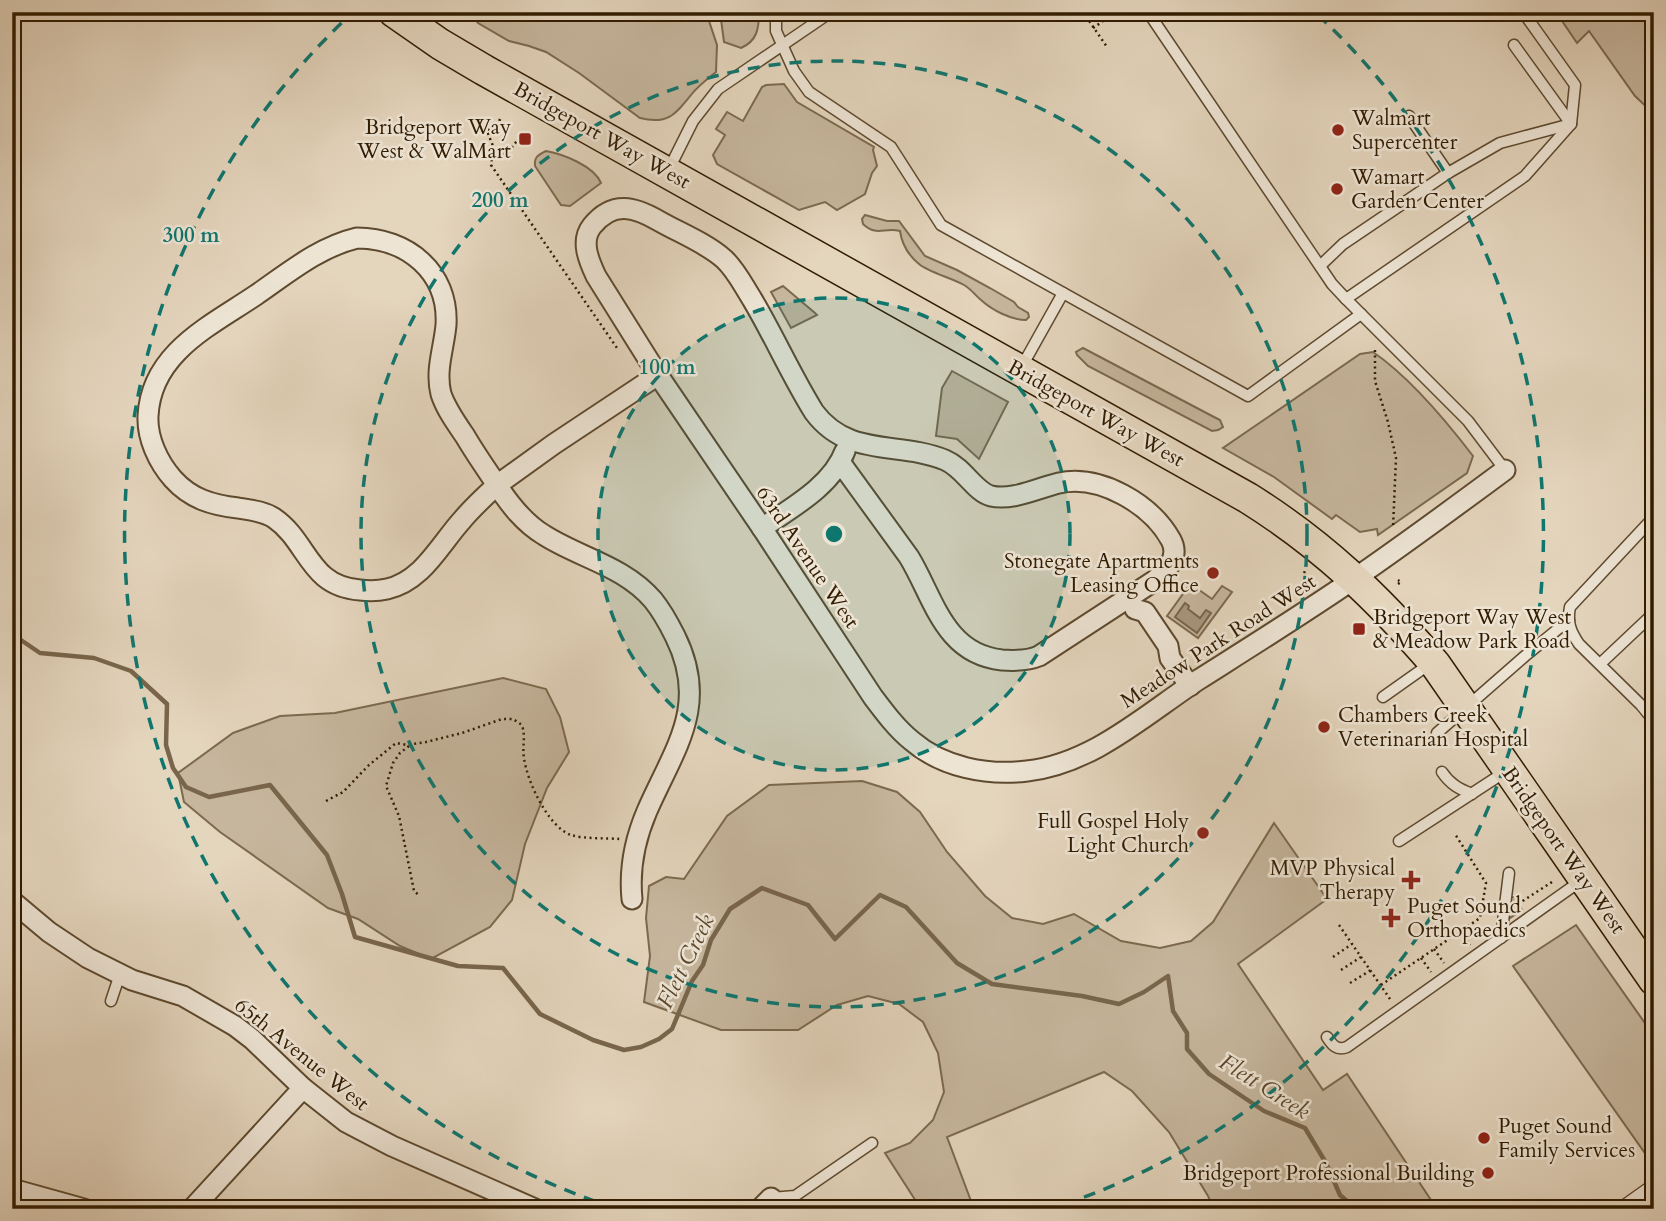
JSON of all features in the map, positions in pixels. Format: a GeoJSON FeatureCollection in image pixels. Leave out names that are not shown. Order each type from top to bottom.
{"type":"FeatureCollection","features":[{"type":"Feature","properties":{"kind":"main road","name":"Bridgeport Way West"},"geometry":{"type":"LineString","coordinates":[[394,12],[440,44],[1259,505],[1331,557],[1396,620],[1433,662],[1654,980]]}},
{"type":"Feature","properties":{"kind":"street","name":"63rd Avenue West"},"geometry":{"type":"LineString","coordinates":[[848,440],[828,429],[814,412],[756,306],[724,260],[711,249],[642,212],[623,208],[605,214],[596,222],[586,240],[588,257],[596,276],[657,376],[762,528],[873,697],[893,722],[931,755]]}},
{"type":"Feature","properties":{"kind":"street"},"geometry":{"type":"LineString","coordinates":[[632,899],[632,867],[646,814],[687,719],[690,693],[680,648],[660,610],[642,589],[606,565],[543,535],[515,510],[497,485],[448,410],[440,391],[438,370],[446,319],[440,287],[426,265],[401,248],[366,238],[349,240],[330,247],[188,341],[158,377],[152,390],[148,416],[150,437],[163,467],[173,480],[191,495],[206,503],[272,517],[289,532],[320,574],[333,583],[344,588],[385,589],[413,577],[430,561],[472,508],[497,485],[657,376]]}},
{"type":"Feature","properties":{"kind":"street"},"geometry":{"type":"LineString","coordinates":[[762,528],[818,488],[840,462],[848,440],[941,458],[956,465],[981,491],[993,497],[1014,495],[1069,481],[1087,482],[1116,491],[1145,511],[1162,527],[1171,540],[1174,550],[1172,560],[1160,576],[1131,604],[1051,650],[1025,660],[987,657],[972,651],[955,637],[943,622],[909,557],[840,462]]}},
{"type":"Feature","properties":{"kind":"street","name":"Meadow Park Road West"},"geometry":{"type":"LineString","coordinates":[[931,755],[981,771],[1006,773],[1045,768],[1078,757],[1101,745],[1354,579],[1505,470]]}},
{"type":"Feature","properties":{"kind":"street"},"geometry":{"type":"LineString","coordinates":[[1131,604],[1145,612],[1168,646],[1170,658],[1190,686]]}},
{"type":"Feature","properties":{"kind":"street","name":"65th Avenue West"},"geometry":{"type":"LineString","coordinates":[[12,901],[60,940],[88,958],[132,980],[183,996],[235,1026],[303,1088],[346,1122],[392,1146],[535,1209]]}},
{"type":"Feature","properties":{"kind":"street"},"geometry":{"type":"LineString","coordinates":[[192,1209],[303,1088]]}},
{"type":"Feature","properties":{"kind":"street"},"geometry":{"type":"LineString","coordinates":[[12,1189],[84,1209]]}},
{"type":"Feature","properties":{"kind":"street"},"geometry":{"type":"LineString","coordinates":[[1630,1209],[1654,1192]]}},
{"type":"Feature","properties":{"kind":"lane"},"geometry":{"type":"LineString","coordinates":[[776,12],[776,32],[794,71],[809,92],[891,147],[941,225],[1248,396],[1362,314]]}},
{"type":"Feature","properties":{"kind":"lane"},"geometry":{"type":"LineString","coordinates":[[667,172],[693,121],[718,89],[831,12]]}},
{"type":"Feature","properties":{"kind":"lane"},"geometry":{"type":"LineString","coordinates":[[1148,12],[1332,284],[1468,421],[1505,470]]}},
{"type":"Feature","properties":{"kind":"lane"},"geometry":{"type":"LineString","coordinates":[[1346,299],[1525,176],[1572,124],[1575,85],[1523,12]]}},
{"type":"Feature","properties":{"kind":"lane"},"geometry":{"type":"LineString","coordinates":[[1514,45],[1572,124]]}},
{"type":"Feature","properties":{"kind":"lane"},"geometry":{"type":"LineString","coordinates":[[1409,116],[1448,173]]}},
{"type":"Feature","properties":{"kind":"lane"},"geometry":{"type":"LineString","coordinates":[[1321,265],[1343,244],[1448,173],[1500,143],[1572,124]]}},
{"type":"Feature","properties":{"kind":"lane"},"geometry":{"type":"LineString","coordinates":[[1020,370],[1063,293]]}},
{"type":"Feature","properties":{"kind":"lane"},"geometry":{"type":"LineString","coordinates":[[1654,517],[1570,607],[1569,620],[1572,634],[1579,644],[1654,721]]}},
{"type":"Feature","properties":{"kind":"lane"},"geometry":{"type":"LineString","coordinates":[[1600,664],[1654,613]]}},
{"type":"Feature","properties":{"kind":"lane"},"geometry":{"type":"LineString","coordinates":[[1437,733],[1569,620]]}},
{"type":"Feature","properties":{"kind":"lane"},"geometry":{"type":"LineString","coordinates":[[1383,697],[1433,662]]}},
{"type":"Feature","properties":{"kind":"lane"},"geometry":{"type":"LineString","coordinates":[[1399,841],[1508,769]]}},
{"type":"Feature","properties":{"kind":"lane"},"geometry":{"type":"LineString","coordinates":[[1442,772],[1448,781],[1472,794]]}},
{"type":"Feature","properties":{"kind":"lane"},"geometry":{"type":"LineString","coordinates":[[1501,939],[1508,873]]}},
{"type":"Feature","properties":{"kind":"lane"},"geometry":{"type":"LineString","coordinates":[[1327,1037],[1337,1048],[1347,1047],[1584,879]]}},
{"type":"Feature","properties":{"kind":"lane"},"geometry":{"type":"LineString","coordinates":[[111,1001],[120,974]]}},
{"type":"Feature","properties":{"kind":"lane"},"geometry":{"type":"LineString","coordinates":[[765,1204],[796,1196],[872,1143]]}},
{"type":"Feature","properties":{"kind":"path"},"geometry":{"type":"LineString","coordinates":[[1083,12],[1107,47]]}},
{"type":"Feature","properties":{"kind":"path"},"geometry":{"type":"LineString","coordinates":[[1093,28],[1116,12]]}},
{"type":"Feature","properties":{"kind":"path"},"geometry":{"type":"LineString","coordinates":[[500,119],[498,125],[493,125],[487,131],[493,146],[491,165],[617,348],[637,342]]}},
{"type":"Feature","properties":{"kind":"path"},"geometry":{"type":"LineString","coordinates":[[492,156],[511,150],[523,131]]}},
{"type":"Feature","properties":{"kind":"path"},"geometry":{"type":"LineString","coordinates":[[1375,350],[1375,381],[1396,458],[1393,528]]}},
{"type":"Feature","properties":{"kind":"path"},"geometry":{"type":"LineString","coordinates":[[326,801],[343,792],[369,765],[396,743],[412,744],[462,733],[502,719],[513,719],[522,725],[525,737],[523,755],[530,780],[544,809],[556,824],[573,835],[638,841]]}},
{"type":"Feature","properties":{"kind":"path"},"geometry":{"type":"LineString","coordinates":[[412,744],[400,753],[393,763],[386,786],[399,816],[412,886],[420,896]]}},
{"type":"Feature","properties":{"kind":"path"},"geometry":{"type":"LineString","coordinates":[[1381,985],[1480,918],[1486,883],[1455,834]]}},
{"type":"Feature","properties":{"kind":"path"},"geometry":{"type":"LineString","coordinates":[[1339,925],[1391,999]]}},
{"type":"Feature","properties":{"kind":"path"},"geometry":{"type":"LineString","coordinates":[[1333,957],[1352,944]]}},
{"type":"Feature","properties":{"kind":"path"},"geometry":{"type":"LineString","coordinates":[[1434,949],[1451,974]]}},
{"type":"Feature","properties":{"kind":"path"},"geometry":{"type":"LineString","coordinates":[[1341,970],[1361,957]]}},
{"type":"Feature","properties":{"kind":"path"},"geometry":{"type":"LineString","coordinates":[[1421,958],[1438,983]]}},
{"type":"Feature","properties":{"kind":"path"},"geometry":{"type":"LineString","coordinates":[[1350,984],[1371,970]]}},
{"type":"Feature","properties":{"kind":"shaded area"},"geometry":{"type":"Polygon","coordinates":[[[470,12],[706,12],[717,45],[716,72],[670,117],[657,120],[640,118],[546,52],[509,41],[478,23],[470,12]]]}},
{"type":"Feature","properties":{"kind":"shaded area"},"geometry":{"type":"Polygon","coordinates":[[[720,12],[759,12],[758,29],[751,42],[741,48],[724,42],[720,12]]]}},
{"type":"Feature","properties":{"kind":"shaded area"},"geometry":{"type":"Polygon","coordinates":[[[1556,12],[1654,12],[1654,114],[1635,96],[1589,31],[1577,43],[1556,12]]]}},
{"type":"Feature","properties":{"kind":"shaded area"},"geometry":{"type":"Polygon","coordinates":[[[784,84],[797,102],[874,147],[877,166],[865,194],[837,210],[825,202],[799,210],[717,164],[713,155],[725,135],[716,129],[727,112],[743,121],[762,87],[784,84]]]}},
{"type":"Feature","properties":{"kind":"shaded area"},"geometry":{"type":"Polygon","coordinates":[[[546,151],[585,166],[601,183],[570,206],[561,205],[535,166],[537,157],[546,151]]]}},
{"type":"Feature","properties":{"kind":"shaded area"},"geometry":{"type":"Polygon","coordinates":[[[865,215],[899,221],[925,256],[957,270],[1014,302],[1028,313],[1029,317],[1020,320],[1002,314],[985,304],[964,285],[923,267],[906,249],[900,231],[872,230],[863,224],[865,215]]]}},
{"type":"Feature","properties":{"kind":"shaded area"},"geometry":{"type":"Polygon","coordinates":[[[783,286],[817,315],[791,328],[771,292],[783,286]]]}},
{"type":"Feature","properties":{"kind":"shaded area"},"geometry":{"type":"Polygon","coordinates":[[[1083,348],[1220,420],[1223,427],[1212,431],[1088,366],[1076,352],[1083,348]]]}},
{"type":"Feature","properties":{"kind":"shaded area"},"geometry":{"type":"Polygon","coordinates":[[[1373,352],[1413,386],[1473,456],[1467,473],[1378,535],[1377,529],[1360,532],[1336,515],[1332,519],[1274,477],[1223,448],[1360,354],[1373,352]]]}},
{"type":"Feature","properties":{"kind":"shaded area"},"geometry":{"type":"Polygon","coordinates":[[[952,371],[1008,402],[979,459],[957,439],[936,436],[942,388],[952,371]]]}},
{"type":"Feature","properties":{"kind":"shaded area"},"geometry":{"type":"Polygon","coordinates":[[[1192,585],[1212,599],[1222,586],[1232,592],[1198,638],[1167,616],[1192,585]]]}},
{"type":"Feature","properties":{"kind":"shaded area"},"geometry":{"type":"Polygon","coordinates":[[[1185,603],[1189,606],[1188,609],[1200,618],[1206,610],[1211,613],[1197,633],[1175,617],[1185,603]]]}},
{"type":"Feature","properties":{"kind":"shaded area"},"geometry":{"type":"Polygon","coordinates":[[[503,678],[546,689],[560,717],[569,752],[547,788],[525,844],[512,900],[490,927],[431,959],[400,946],[358,919],[328,908],[220,832],[184,802],[178,773],[233,733],[280,716],[335,713],[503,678]]]}},
{"type":"Feature","properties":{"kind":"shaded area"},"geometry":{"type":"Polygon","coordinates":[[[862,781],[897,792],[920,812],[947,852],[985,896],[1012,918],[1043,924],[1074,914],[1121,941],[1160,948],[1191,941],[1213,922],[1274,823],[1327,899],[1238,964],[1323,1090],[1347,1074],[1437,1209],[1214,1209],[1169,1132],[1132,1091],[1104,1072],[947,1137],[974,1209],[921,1209],[885,1153],[910,1143],[933,1120],[944,1092],[938,1053],[923,1022],[899,1004],[868,996],[837,1005],[798,1030],[721,1030],[644,1002],[650,956],[646,918],[649,886],[666,877],[684,879],[727,816],[769,785],[862,781]]]}},
{"type":"Feature","properties":{"kind":"shaded area"},"geometry":{"type":"Polygon","coordinates":[[[1511,897],[1515,897],[1522,910],[1510,918],[1507,916],[1511,897]]]}},
{"type":"Feature","properties":{"kind":"shaded area"},"geometry":{"type":"Polygon","coordinates":[[[1576,925],[1654,1036],[1654,1166],[1513,966],[1576,925]]]}},
{"type":"Feature","properties":{"kind":"waterway","name":"Flett Creek"},"geometry":{"type":"LineString","coordinates":[[12,634],[40,653],[94,658],[131,671],[167,704],[166,745],[173,768],[186,787],[209,797],[270,785],[327,855],[355,937],[458,966],[503,968],[540,1014],[593,1040],[624,1050],[641,1047],[659,1039],[672,1029],[692,981],[703,965],[711,940],[730,909],[762,888],[808,905],[835,939],[880,895],[906,907],[957,963],[992,984],[1082,996],[1119,1004],[1168,976],[1173,1011],[1187,1033],[1187,1049],[1209,1074],[1264,1111],[1305,1128],[1326,1163],[1340,1195],[1356,1209]]}},
{"type":"Feature","properties":{"kind":"place","name":"Walmart Supercenter"},"geometry":{"type":"Point","coordinates":[1338,130]}},
{"type":"Feature","properties":{"kind":"place","name":"Bridgeport Way West & WalMart"},"geometry":{"type":"Point","coordinates":[525,139]}},
{"type":"Feature","properties":{"kind":"place","name":"Wamart Garden Center"},"geometry":{"type":"Point","coordinates":[1337,189]}},
{"type":"Feature","properties":{"kind":"place","name":"Stonegate Apartments Leasing Office"},"geometry":{"type":"Point","coordinates":[1213,573]}},
{"type":"Feature","properties":{"kind":"place","name":"Bridgeport Way West & Meadow Park Road"},"geometry":{"type":"Point","coordinates":[1359,629]}},
{"type":"Feature","properties":{"kind":"place","name":"Chambers Creek Veterinarian Hospital"},"geometry":{"type":"Point","coordinates":[1324,727]}},
{"type":"Feature","properties":{"kind":"place","name":"Full Gospel Holy Light Church"},"geometry":{"type":"Point","coordinates":[1203,833]}},
{"type":"Feature","properties":{"kind":"place","name":"MVP Physical Therapy"},"geometry":{"type":"Point","coordinates":[1411,880]}},
{"type":"Feature","properties":{"kind":"place","name":"Puget Sound Orthopaedics"},"geometry":{"type":"Point","coordinates":[1391,918]}},
{"type":"Feature","properties":{"kind":"place","name":"Puget Sound Family Services"},"geometry":{"type":"Point","coordinates":[1484,1138]}},
{"type":"Feature","properties":{"kind":"place","name":"Bridgeport Professional Building"},"geometry":{"type":"Point","coordinates":[1488,1173]}}]}
